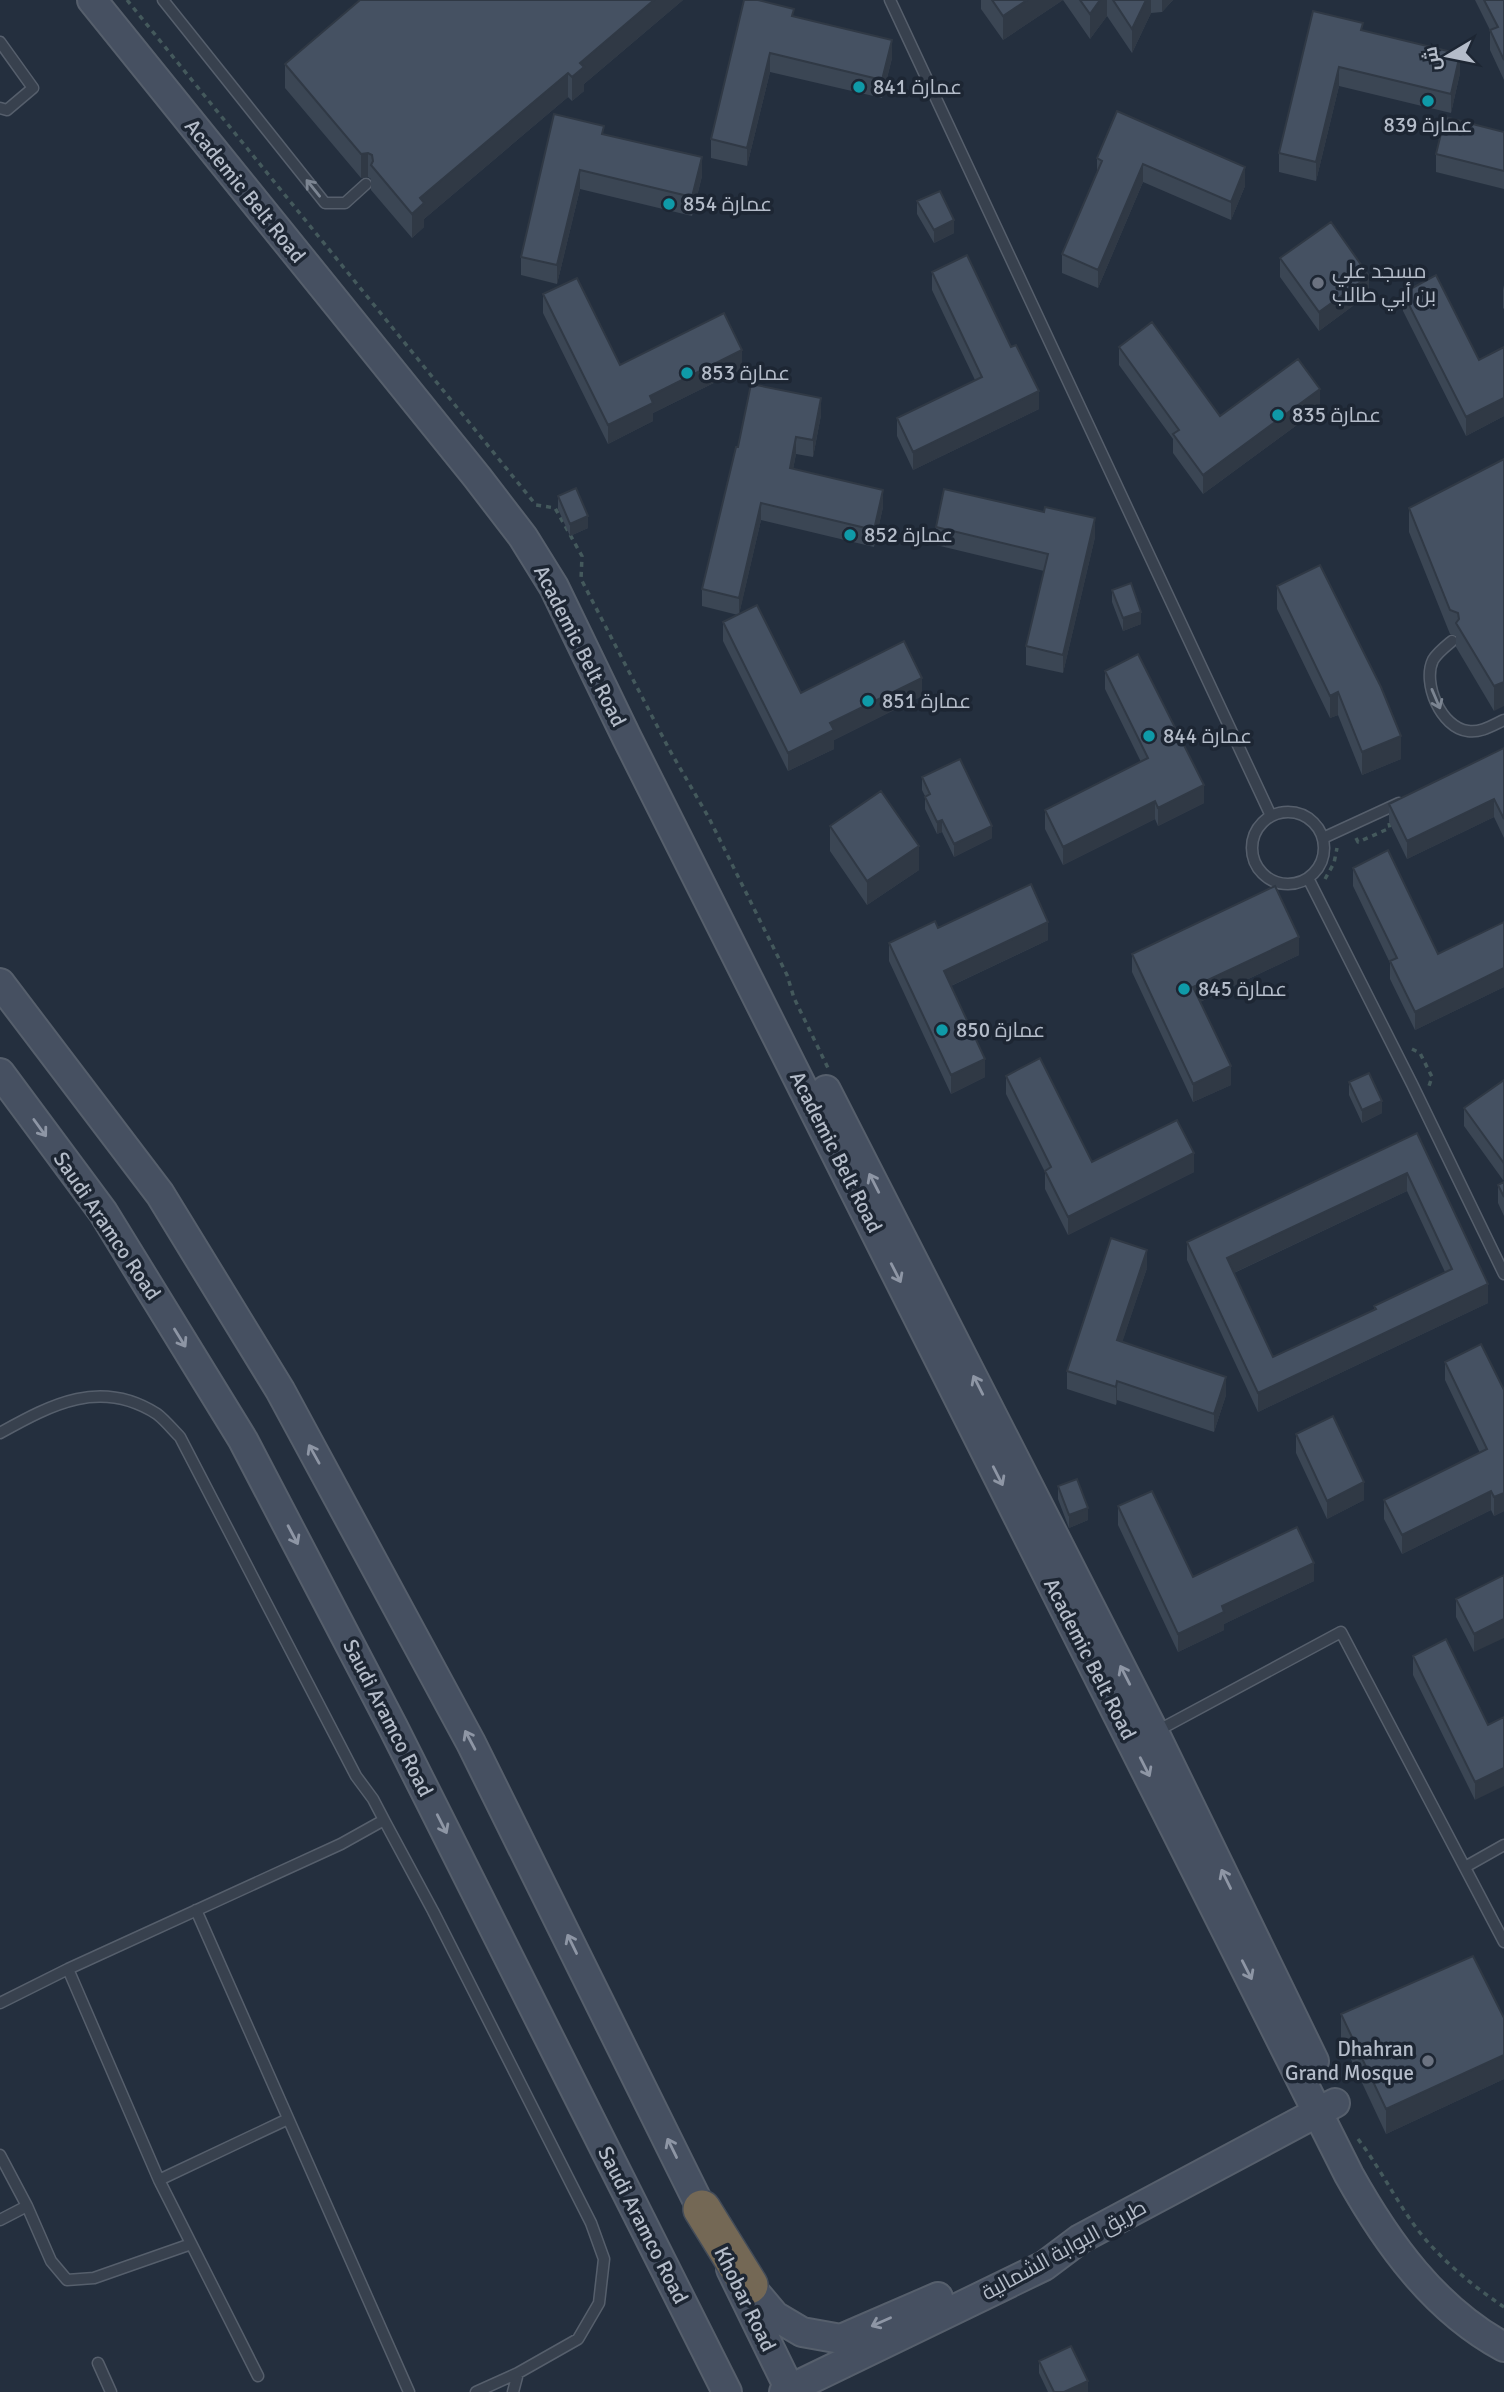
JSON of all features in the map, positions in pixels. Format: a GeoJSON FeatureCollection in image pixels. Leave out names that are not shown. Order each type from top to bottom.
{"type":"FeatureCollection","features":[{"type":"Feature","properties":{"kind":"highway"},"geometry":{"type":"LineString","coordinates":[[702,2209],[749,2285]]}},
{"type":"Feature","properties":{"kind":"street","name":"Academic Belt Road"},"geometry":{"type":"LineString","coordinates":[[92,0],[477,477],[523,537],[554,587],[640,764],[1326,2108],[1370,2175],[1396,2222],[1452,2286],[1504,2326]]}},
{"type":"Feature","properties":{"kind":"street","name":"Academic Belt Road"},"geometry":{"type":"LineString","coordinates":[[113,0],[549,550],[631,719],[696,838],[1154,1732],[1375,2220],[1398,2253],[1430,2290],[1465,2320],[1504,2347]]}},
{"type":"Feature","properties":{"kind":"street"},"geometry":{"type":"LineString","coordinates":[[0,983],[160,1194],[279,1390],[471,1743],[702,2209]]}},
{"type":"Feature","properties":{"kind":"street","name":"Saudi Aramco Road"},"geometry":{"type":"LineString","coordinates":[[0,1073],[103,1212],[243,1440],[394,1727],[727,2392]]}},
{"type":"Feature","properties":{"kind":"street","name":"طريق البوابة الشمالية"},"geometry":{"type":"LineString","coordinates":[[788,2391],[1044,2266],[1080,2239],[1326,2108]]}},
{"type":"Feature","properties":{"kind":"street","name":"Khobar Road"},"geometry":{"type":"LineString","coordinates":[[702,2209],[788,2391]]}},
{"type":"Feature","properties":{"kind":"street"},"geometry":{"type":"LineString","coordinates":[[749,2285],[775,2316],[793,2327],[802,2332],[841,2339],[1043,2250],[1080,2239]]}},
{"type":"Feature","properties":{"kind":"lane"},"geometry":{"type":"LineString","coordinates":[[163,0],[325,203],[345,203],[366,184]]}},
{"type":"Feature","properties":{"kind":"lane"},"geometry":{"type":"LineString","coordinates":[[890,0],[1272,816]]}},
{"type":"Feature","properties":{"kind":"lane"},"geometry":{"type":"LineString","coordinates":[[0,42],[33,88],[7,110],[0,108]]}},
{"type":"Feature","properties":{"kind":"lane"},"geometry":{"type":"LineString","coordinates":[[1452,641],[1434,658],[1429,672],[1436,701],[1445,717],[1466,731],[1479,731],[1504,720]]}},
{"type":"Feature","properties":{"kind":"lane"},"geometry":{"type":"LineString","coordinates":[[1323,838],[1408,799]]}},
{"type":"Feature","properties":{"kind":"lane"},"geometry":{"type":"LineString","coordinates":[[1292,812],[1302,815],[1311,820],[1323,838],[1322,861],[1308,878],[1286,884],[1265,876],[1258,867],[1253,844],[1262,824],[1272,816],[1292,812]]}},
{"type":"Feature","properties":{"kind":"lane"},"geometry":{"type":"LineString","coordinates":[[1308,878],[1504,1274]]}},
{"type":"Feature","properties":{"kind":"lane"},"geometry":{"type":"LineString","coordinates":[[0,1433],[52,1405],[78,1398],[111,1396],[132,1402],[158,1415],[180,1437],[356,1776],[373,1799],[433,1911],[591,2222],[604,2259],[599,2303],[578,2339],[518,2373],[476,2392]]}},
{"type":"Feature","properties":{"kind":"lane"},"geometry":{"type":"LineString","coordinates":[[1154,1732],[1341,1632],[1504,1942]]}},
{"type":"Feature","properties":{"kind":"lane"},"geometry":{"type":"LineString","coordinates":[[0,2003],[341,1844],[384,1820]]}},
{"type":"Feature","properties":{"kind":"lane"},"geometry":{"type":"LineString","coordinates":[[1465,1867],[1504,1845]]}},
{"type":"Feature","properties":{"kind":"lane"},"geometry":{"type":"LineString","coordinates":[[196,1910],[409,2392]]}},
{"type":"Feature","properties":{"kind":"lane"},"geometry":{"type":"LineString","coordinates":[[68,1969],[159,2180],[258,2376]]}},
{"type":"Feature","properties":{"kind":"lane"},"geometry":{"type":"LineString","coordinates":[[159,2180],[288,2119]]}},
{"type":"Feature","properties":{"kind":"lane"},"geometry":{"type":"LineString","coordinates":[[0,2155],[27,2206],[51,2261],[67,2280],[94,2278],[191,2244]]}},
{"type":"Feature","properties":{"kind":"lane"},"geometry":{"type":"LineString","coordinates":[[0,2220],[27,2206]]}},
{"type":"Feature","properties":{"kind":"lane"},"geometry":{"type":"LineString","coordinates":[[98,2363],[111,2392]]}},
{"type":"Feature","properties":{"kind":"lane"},"geometry":{"type":"LineString","coordinates":[[513,2392],[518,2373]]}},
{"type":"Feature","properties":{"kind":"path"},"geometry":{"type":"LineString","coordinates":[[1346,837],[1354,834],[1358,842],[1390,828],[1389,822]]}},
{"type":"Feature","properties":{"kind":"path"},"geometry":{"type":"LineString","coordinates":[[1324,881],[1334,863],[1338,841]]}},
{"type":"Feature","properties":{"kind":"path"},"geometry":{"type":"LineString","coordinates":[[1407,1048],[1420,1053],[1432,1077],[1427,1093]]}},
{"type":"Feature","properties":{"kind":"building"},"geometry":{"type":"Polygon","coordinates":[[[360,0],[654,0],[580,63],[584,67],[572,77],[568,73],[420,198],[424,203],[412,214],[371,165],[372,155],[361,154],[285,64],[360,0]]]}},
{"type":"Feature","properties":{"kind":"building","name":"عمارة 841"},"geometry":{"type":"Polygon","coordinates":[[[744,0],[758,0],[794,9],[792,16],[892,40],[882,80],[770,53],[747,148],[711,139],[744,0]]]}},
{"type":"Feature","properties":{"kind":"building"},"geometry":{"type":"Polygon","coordinates":[[[992,0],[1027,0],[1003,16],[992,0]]]}},
{"type":"Feature","properties":{"kind":"building"},"geometry":{"type":"Polygon","coordinates":[[[1080,0],[1100,0],[1090,14],[1080,0]]]}},
{"type":"Feature","properties":{"kind":"building"},"geometry":{"type":"Polygon","coordinates":[[[1113,0],[1146,0],[1132,29],[1113,0]]]}},
{"type":"Feature","properties":{"kind":"building"},"geometry":{"type":"Polygon","coordinates":[[[1484,0],[1504,0],[1504,60],[1490,30],[1498,27],[1484,0]]]}},
{"type":"Feature","properties":{"kind":"building","name":"عمارة 839"},"geometry":{"type":"Polygon","coordinates":[[[1313,11],[1363,23],[1361,30],[1460,54],[1451,94],[1339,67],[1316,162],[1279,153],[1313,11]]]}},
{"type":"Feature","properties":{"kind":"building"},"geometry":{"type":"Polygon","coordinates":[[[1117,111],[1245,167],[1231,202],[1143,164],[1098,270],[1062,254],[1102,161],[1097,158],[1117,111]]]}},
{"type":"Feature","properties":{"kind":"building","name":"عمارة 854"},"geometry":{"type":"Polygon","coordinates":[[[554,114],[604,126],[602,134],[702,157],[692,197],[580,170],[557,265],[521,257],[554,114]]]}},
{"type":"Feature","properties":{"kind":"building"},"geometry":{"type":"Polygon","coordinates":[[[1445,117],[1504,132],[1504,171],[1436,154],[1445,117]]]}},
{"type":"Feature","properties":{"kind":"building"},"geometry":{"type":"Polygon","coordinates":[[[940,191],[954,220],[934,230],[917,201],[940,191]]]}},
{"type":"Feature","properties":{"kind":"building"},"geometry":{"type":"Polygon","coordinates":[[[1331,222],[1369,276],[1319,312],[1280,258],[1331,222]]]}},
{"type":"Feature","properties":{"kind":"building"},"geometry":{"type":"Polygon","coordinates":[[[967,255],[1011,347],[1016,345],[1039,391],[913,452],[897,418],[982,377],[932,272],[967,255]]]}},
{"type":"Feature","properties":{"kind":"building"},"geometry":{"type":"Polygon","coordinates":[[[1436,275],[1479,360],[1504,347],[1504,398],[1466,417],[1403,293],[1436,275]]]}},
{"type":"Feature","properties":{"kind":"building","name":"عمارة 853"},"geometry":{"type":"Polygon","coordinates":[[[577,278],[620,365],[724,313],[742,350],[650,396],[653,403],[608,425],[543,294],[577,278]]]}},
{"type":"Feature","properties":{"kind":"building","name":"عمارة 835"},"geometry":{"type":"Polygon","coordinates":[[[1152,322],[1220,416],[1298,359],[1320,389],[1203,475],[1173,434],[1179,430],[1119,347],[1152,322]]]}},
{"type":"Feature","properties":{"kind":"building"},"geometry":{"type":"Polygon","coordinates":[[[751,384],[821,398],[813,440],[796,437],[790,468],[883,490],[874,530],[761,503],[739,598],[702,589],[751,384]]]}},
{"type":"Feature","properties":{"kind":"building"},"geometry":{"type":"Polygon","coordinates":[[[1504,459],[1504,682],[1494,686],[1456,623],[1459,619],[1458,613],[1450,610],[1409,508],[1504,459]]]}},
{"type":"Feature","properties":{"kind":"building"},"geometry":{"type":"Polygon","coordinates":[[[576,488],[588,516],[570,524],[558,496],[576,488]]]}},
{"type":"Feature","properties":{"kind":"building"},"geometry":{"type":"Polygon","coordinates":[[[944,489],[1044,512],[1045,507],[1095,518],[1063,655],[1026,646],[1048,554],[936,527],[944,489]]]}},
{"type":"Feature","properties":{"kind":"building"},"geometry":{"type":"Polygon","coordinates":[[[1320,565],[1381,687],[1401,736],[1362,752],[1338,692],[1330,696],[1277,586],[1320,565]]]}},
{"type":"Feature","properties":{"kind":"building"},"geometry":{"type":"Polygon","coordinates":[[[1131,583],[1141,612],[1123,618],[1112,590],[1131,583]]]}},
{"type":"Feature","properties":{"kind":"building","name":"عمارة 851"},"geometry":{"type":"Polygon","coordinates":[[[757,605],[801,693],[904,641],[922,678],[830,723],[834,730],[788,753],[723,622],[757,605]]]}},
{"type":"Feature","properties":{"kind":"building","name":"عمارة 844"},"geometry":{"type":"Polygon","coordinates":[[[1138,654],[1204,785],[1158,808],[1155,801],[1063,847],[1045,810],[1148,758],[1105,671],[1138,654]]]}},
{"type":"Feature","properties":{"kind":"building"},"geometry":{"type":"Polygon","coordinates":[[[1504,748],[1504,819],[1494,799],[1407,841],[1389,804],[1504,748]]]}},
{"type":"Feature","properties":{"kind":"building"},"geometry":{"type":"Polygon","coordinates":[[[960,759],[992,826],[954,844],[942,820],[937,822],[925,797],[930,794],[922,777],[960,759]]]}},
{"type":"Feature","properties":{"kind":"building"},"geometry":{"type":"Polygon","coordinates":[[[881,791],[919,846],[867,881],[830,826],[881,791]]]}},
{"type":"Feature","properties":{"kind":"building"},"geometry":{"type":"Polygon","coordinates":[[[1388,850],[1438,954],[1504,922],[1504,968],[1415,1012],[1390,961],[1397,958],[1353,868],[1388,850]]]}},
{"type":"Feature","properties":{"kind":"building","name":"عمارة 850"},"geometry":{"type":"Polygon","coordinates":[[[1031,884],[1048,922],[944,971],[985,1059],[951,1075],[889,943],[935,921],[938,928],[1031,884]]]}},
{"type":"Feature","properties":{"kind":"building","name":"عمارة 845"},"geometry":{"type":"Polygon","coordinates":[[[1275,886],[1299,937],[1193,987],[1231,1066],[1193,1084],[1132,954],[1275,886]]]}},
{"type":"Feature","properties":{"kind":"building"},"geometry":{"type":"Polygon","coordinates":[[[1040,1058],[1092,1162],[1177,1120],[1194,1153],[1068,1217],[1045,1171],[1051,1167],[1006,1076],[1040,1058]]]}},
{"type":"Feature","properties":{"kind":"building"},"geometry":{"type":"Polygon","coordinates":[[[1369,1073],[1382,1101],[1362,1110],[1349,1082],[1369,1073]]]}},
{"type":"Feature","properties":{"kind":"building"},"geometry":{"type":"Polygon","coordinates":[[[1504,1080],[1504,1161],[1503,1162],[1464,1108],[1504,1080]]]}},
{"type":"Feature","properties":{"kind":"building"},"geometry":{"type":"Polygon","coordinates":[[[1417,1133],[1488,1284],[1258,1393],[1187,1242],[1417,1133]],[[1407,1173],[1227,1258],[1273,1357],[1376,1309],[1374,1306],[1452,1269],[1407,1173]]]}},
{"type":"Feature","properties":{"kind":"building"},"geometry":{"type":"Polygon","coordinates":[[[1504,1182],[1504,1197],[1498,1185],[1504,1182]]]}},
{"type":"Feature","properties":{"kind":"building"},"geometry":{"type":"Polygon","coordinates":[[[1111,1238],[1147,1250],[1117,1340],[1226,1377],[1214,1414],[1117,1381],[1116,1387],[1067,1371],[1111,1238]]]}},
{"type":"Feature","properties":{"kind":"building"},"geometry":{"type":"Polygon","coordinates":[[[1481,1344],[1504,1390],[1504,1493],[1494,1497],[1491,1491],[1402,1535],[1384,1500],[1487,1449],[1445,1362],[1481,1344]]]}},
{"type":"Feature","properties":{"kind":"building"},"geometry":{"type":"Polygon","coordinates":[[[1333,1416],[1364,1482],[1327,1501],[1296,1434],[1333,1416]]]}},
{"type":"Feature","properties":{"kind":"building"},"geometry":{"type":"Polygon","coordinates":[[[1077,1479],[1088,1508],[1069,1515],[1058,1486],[1077,1479]]]}},
{"type":"Feature","properties":{"kind":"building"},"geometry":{"type":"Polygon","coordinates":[[[1152,1491],[1193,1577],[1297,1527],[1314,1563],[1222,1606],[1224,1612],[1178,1634],[1118,1506],[1152,1491]]]}},
{"type":"Feature","properties":{"kind":"building"},"geometry":{"type":"Polygon","coordinates":[[[1504,1575],[1504,1619],[1474,1634],[1456,1599],[1504,1575]]]}},
{"type":"Feature","properties":{"kind":"building"},"geometry":{"type":"Polygon","coordinates":[[[1446,1639],[1488,1725],[1504,1717],[1504,1768],[1475,1782],[1413,1656],[1446,1639]]]}},
{"type":"Feature","properties":{"kind":"building","name":"Dhahran Grand Mosque"},"geometry":{"type":"Polygon","coordinates":[[[1473,1956],[1504,2018],[1504,2055],[1386,2109],[1341,2014],[1473,1956]]]}},
{"type":"Feature","properties":{"kind":"building"},"geometry":{"type":"Polygon","coordinates":[[[1071,2346],[1088,2381],[1064,2392],[1054,2392],[1039,2361],[1071,2346]]]}},
{"type":"Feature","properties":{"kind":"place","name":"عمارة 841"},"geometry":{"type":"Point","coordinates":[859,87]}},
{"type":"Feature","properties":{"kind":"place","name":"عمارة 839"},"geometry":{"type":"Point","coordinates":[1428,101]}},
{"type":"Feature","properties":{"kind":"place","name":"عمارة 854"},"geometry":{"type":"Point","coordinates":[669,204]}},
{"type":"Feature","properties":{"kind":"place","name":"مسجد علي بن أبي طالب"},"geometry":{"type":"Point","coordinates":[1318,283]}},
{"type":"Feature","properties":{"kind":"place","name":"عمارة 853"},"geometry":{"type":"Point","coordinates":[687,373]}},
{"type":"Feature","properties":{"kind":"place","name":"عمارة 835"},"geometry":{"type":"Point","coordinates":[1278,415]}},
{"type":"Feature","properties":{"kind":"place","name":"عمارة 852"},"geometry":{"type":"Point","coordinates":[850,535]}},
{"type":"Feature","properties":{"kind":"place","name":"عمارة 851"},"geometry":{"type":"Point","coordinates":[868,701]}},
{"type":"Feature","properties":{"kind":"place","name":"عمارة 844"},"geometry":{"type":"Point","coordinates":[1149,736]}},
{"type":"Feature","properties":{"kind":"place","name":"عمارة 845"},"geometry":{"type":"Point","coordinates":[1184,989]}},
{"type":"Feature","properties":{"kind":"place","name":"عمارة 850"},"geometry":{"type":"Point","coordinates":[942,1030]}},
{"type":"Feature","properties":{"kind":"place","name":"Dhahran Grand Mosque"},"geometry":{"type":"Point","coordinates":[1428,2061]}}]}
